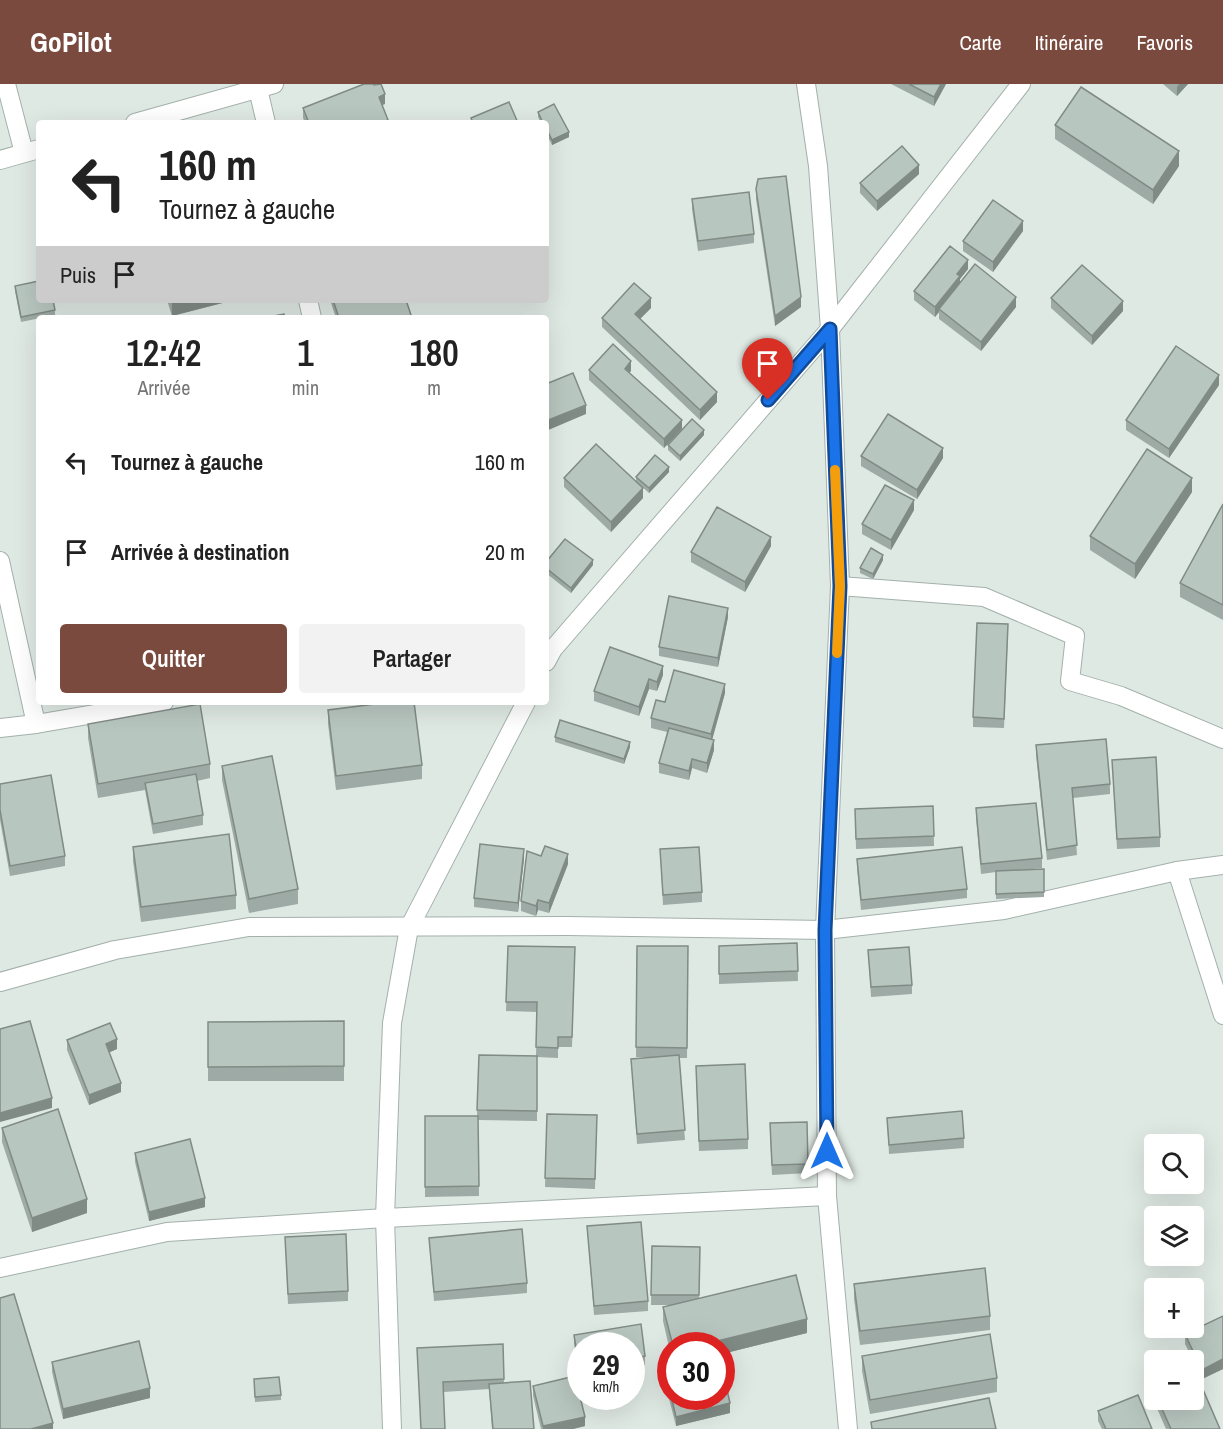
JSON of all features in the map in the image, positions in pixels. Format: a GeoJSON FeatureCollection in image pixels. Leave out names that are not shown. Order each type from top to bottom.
{"type":"FeatureCollection","features":[{"type":"Feature","properties":{"kind":"street"},"geometry":{"type":"LineString","coordinates":[[0,160],[31,151],[6,84]]}},
{"type":"Feature","properties":{"kind":"street"},"geometry":{"type":"LineString","coordinates":[[806,84],[818,166],[830,329],[840,586],[825,930],[827,1196],[848,1429]]}},
{"type":"Feature","properties":{"kind":"street"},"geometry":{"type":"LineString","coordinates":[[549,652],[830,329],[1021,84]]}},
{"type":"Feature","properties":{"kind":"street"},"geometry":{"type":"LineString","coordinates":[[146,120],[266,87],[266,120]]}},
{"type":"Feature","properties":{"kind":"street"},"geometry":{"type":"LineString","coordinates":[[0,561],[36,724]]}},
{"type":"Feature","properties":{"kind":"street"},"geometry":{"type":"LineString","coordinates":[[840,586],[984,597],[1074,636],[1070,681],[1121,696],[1223,739]]}},
{"type":"Feature","properties":{"kind":"street"},"geometry":{"type":"LineString","coordinates":[[0,728],[147,705]]}},
{"type":"Feature","properties":{"kind":"street"},"geometry":{"type":"LineString","coordinates":[[392,1429],[385,1218],[392,1023],[409,928],[524,705]]}},
{"type":"Feature","properties":{"kind":"street"},"geometry":{"type":"LineString","coordinates":[[0,982],[116,950],[249,927],[567,926],[825,930],[1004,910],[1177,871],[1223,865]]}},
{"type":"Feature","properties":{"kind":"street"},"geometry":{"type":"LineString","coordinates":[[1177,871],[1223,1015]]}},
{"type":"Feature","properties":{"kind":"street"},"geometry":{"type":"LineString","coordinates":[[0,1268],[167,1232],[385,1218],[827,1196]]}},
{"type":"Feature","properties":{"kind":"building"},"geometry":{"type":"Polygon","coordinates":[[[364,84],[381,84],[385,94],[379,97],[388,120],[308,120],[303,108],[364,84]]]}},
{"type":"Feature","properties":{"kind":"building"},"geometry":{"type":"Polygon","coordinates":[[[909,84],[941,84],[934,97],[909,84]]]}},
{"type":"Feature","properties":{"kind":"building"},"geometry":{"type":"Polygon","coordinates":[[[1081,87],[1179,151],[1153,190],[1055,125],[1081,87]]]}},
{"type":"Feature","properties":{"kind":"building"},"geometry":{"type":"Polygon","coordinates":[[[509,102],[517,120],[472,120],[471,118],[509,102]]]}},
{"type":"Feature","properties":{"kind":"building"},"geometry":{"type":"Polygon","coordinates":[[[554,104],[569,132],[552,140],[549,134],[549,120],[542,120],[538,112],[554,104]]]}},
{"type":"Feature","properties":{"kind":"building"},"geometry":{"type":"Polygon","coordinates":[[[902,146],[919,165],[877,201],[860,183],[902,146]]]}},
{"type":"Feature","properties":{"kind":"building"},"geometry":{"type":"Polygon","coordinates":[[[786,176],[801,297],[775,316],[756,189],[758,179],[786,176]]]}},
{"type":"Feature","properties":{"kind":"building"},"geometry":{"type":"Polygon","coordinates":[[[749,192],[754,234],[698,241],[692,199],[749,192]]]}},
{"type":"Feature","properties":{"kind":"building"},"geometry":{"type":"Polygon","coordinates":[[[993,200],[1023,221],[993,262],[963,241],[993,200]]]}},
{"type":"Feature","properties":{"kind":"building"},"geometry":{"type":"Polygon","coordinates":[[[950,246],[968,260],[957,274],[960,276],[935,307],[914,291],[950,246]]]}},
{"type":"Feature","properties":{"kind":"building"},"geometry":{"type":"Polygon","coordinates":[[[975,264],[1016,297],[981,342],[939,309],[975,264]]]}},
{"type":"Feature","properties":{"kind":"building"},"geometry":{"type":"Polygon","coordinates":[[[1082,265],[1123,301],[1092,336],[1051,298],[1082,265]]]}},
{"type":"Feature","properties":{"kind":"building"},"geometry":{"type":"Polygon","coordinates":[[[36,282],[36,303],[54,303],[55,310],[21,317],[15,286],[36,282]]]}},
{"type":"Feature","properties":{"kind":"building"},"geometry":{"type":"Polygon","coordinates":[[[634,283],[651,298],[635,314],[717,392],[700,410],[602,318],[634,283]]]}},
{"type":"Feature","properties":{"kind":"building"},"geometry":{"type":"Polygon","coordinates":[[[334,303],[407,303],[411,315],[338,315],[334,303]]]}},
{"type":"Feature","properties":{"kind":"building"},"geometry":{"type":"Polygon","coordinates":[[[613,344],[631,361],[625,369],[682,420],[664,439],[589,370],[613,344]]]}},
{"type":"Feature","properties":{"kind":"building"},"geometry":{"type":"Polygon","coordinates":[[[1176,346],[1219,375],[1169,449],[1126,420],[1176,346]]]}},
{"type":"Feature","properties":{"kind":"building"},"geometry":{"type":"Polygon","coordinates":[[[573,373],[586,405],[549,420],[549,383],[573,373]]]}},
{"type":"Feature","properties":{"kind":"building"},"geometry":{"type":"Polygon","coordinates":[[[888,414],[943,448],[917,490],[861,456],[888,414]]]}},
{"type":"Feature","properties":{"kind":"building"},"geometry":{"type":"Polygon","coordinates":[[[692,419],[704,430],[680,456],[668,445],[692,419]]]}},
{"type":"Feature","properties":{"kind":"building"},"geometry":{"type":"Polygon","coordinates":[[[596,444],[643,488],[611,522],[564,478],[596,444]]]}},
{"type":"Feature","properties":{"kind":"building"},"geometry":{"type":"Polygon","coordinates":[[[1147,449],[1192,478],[1135,564],[1090,536],[1147,449]]]}},
{"type":"Feature","properties":{"kind":"building"},"geometry":{"type":"Polygon","coordinates":[[[655,455],[669,467],[649,488],[636,477],[655,455]]]}},
{"type":"Feature","properties":{"kind":"building"},"geometry":{"type":"Polygon","coordinates":[[[885,485],[914,500],[891,540],[862,524],[885,485]]]}},
{"type":"Feature","properties":{"kind":"building"},"geometry":{"type":"Polygon","coordinates":[[[1223,504],[1223,605],[1180,583],[1223,504]]]}},
{"type":"Feature","properties":{"kind":"building"},"geometry":{"type":"Polygon","coordinates":[[[717,507],[771,537],[745,582],[691,552],[717,507]]]}},
{"type":"Feature","properties":{"kind":"building"},"geometry":{"type":"Polygon","coordinates":[[[565,539],[593,560],[571,588],[549,570],[549,558],[565,539]]]}},
{"type":"Feature","properties":{"kind":"building"},"geometry":{"type":"Polygon","coordinates":[[[871,548],[883,555],[873,574],[860,568],[871,548]]]}},
{"type":"Feature","properties":{"kind":"building"},"geometry":{"type":"Polygon","coordinates":[[[669,596],[728,608],[718,658],[659,647],[669,596]]]}},
{"type":"Feature","properties":{"kind":"building"},"geometry":{"type":"Polygon","coordinates":[[[977,623],[1008,624],[1004,719],[973,717],[977,623]]]}},
{"type":"Feature","properties":{"kind":"building"},"geometry":{"type":"Polygon","coordinates":[[[610,647],[663,666],[657,682],[649,679],[639,707],[594,691],[610,647]]]}},
{"type":"Feature","properties":{"kind":"building"},"geometry":{"type":"Polygon","coordinates":[[[674,670],[725,684],[711,734],[651,718],[656,700],[665,702],[674,670]]]}},
{"type":"Feature","properties":{"kind":"building"},"geometry":{"type":"Polygon","coordinates":[[[200,705],[210,764],[98,784],[88,724],[200,705]]]}},
{"type":"Feature","properties":{"kind":"building"},"geometry":{"type":"Polygon","coordinates":[[[367,705],[414,705],[422,765],[336,776],[328,710],[367,705]]]}},
{"type":"Feature","properties":{"kind":"building"},"geometry":{"type":"Polygon","coordinates":[[[560,720],[630,742],[624,759],[555,737],[560,720]]]}},
{"type":"Feature","properties":{"kind":"building"},"geometry":{"type":"Polygon","coordinates":[[[669,728],[714,740],[707,763],[692,759],[689,771],[659,763],[669,728]]]}},
{"type":"Feature","properties":{"kind":"building"},"geometry":{"type":"Polygon","coordinates":[[[1106,739],[1110,784],[1072,788],[1077,845],[1047,850],[1036,745],[1106,739]]]}},
{"type":"Feature","properties":{"kind":"building"},"geometry":{"type":"Polygon","coordinates":[[[272,756],[298,889],[249,899],[222,766],[272,756]]]}},
{"type":"Feature","properties":{"kind":"building"},"geometry":{"type":"Polygon","coordinates":[[[1156,757],[1160,837],[1117,839],[1112,760],[1156,757]]]}},
{"type":"Feature","properties":{"kind":"building"},"geometry":{"type":"Polygon","coordinates":[[[196,774],[203,815],[153,824],[145,783],[196,774]]]}},
{"type":"Feature","properties":{"kind":"building"},"geometry":{"type":"Polygon","coordinates":[[[51,775],[65,856],[10,866],[0,810],[0,784],[51,775]]]}},
{"type":"Feature","properties":{"kind":"building"},"geometry":{"type":"Polygon","coordinates":[[[1036,803],[1042,858],[981,864],[976,808],[1036,803]]]}},
{"type":"Feature","properties":{"kind":"building"},"geometry":{"type":"Polygon","coordinates":[[[933,806],[934,836],[856,839],[855,809],[933,806]]]}},
{"type":"Feature","properties":{"kind":"building"},"geometry":{"type":"Polygon","coordinates":[[[229,834],[236,895],[141,907],[133,847],[229,834]]]}},
{"type":"Feature","properties":{"kind":"building"},"geometry":{"type":"Polygon","coordinates":[[[480,844],[524,849],[518,903],[474,898],[480,844]]]}},
{"type":"Feature","properties":{"kind":"building"},"geometry":{"type":"Polygon","coordinates":[[[545,846],[568,854],[549,903],[538,900],[536,906],[521,901],[527,851],[541,856],[545,846]]]}},
{"type":"Feature","properties":{"kind":"building"},"geometry":{"type":"Polygon","coordinates":[[[699,847],[702,892],[663,895],[660,849],[699,847]]]}},
{"type":"Feature","properties":{"kind":"building"},"geometry":{"type":"Polygon","coordinates":[[[962,847],[967,889],[861,900],[857,859],[962,847]]]}},
{"type":"Feature","properties":{"kind":"building"},"geometry":{"type":"Polygon","coordinates":[[[1044,869],[1044,892],[996,894],[996,871],[1044,869]]]}},
{"type":"Feature","properties":{"kind":"building"},"geometry":{"type":"Polygon","coordinates":[[[797,943],[798,971],[719,974],[719,946],[797,943]]]}},
{"type":"Feature","properties":{"kind":"building"},"geometry":{"type":"Polygon","coordinates":[[[508,946],[575,947],[572,1037],[558,1037],[558,1048],[536,1047],[537,1002],[506,1002],[508,946]]]}},
{"type":"Feature","properties":{"kind":"building"},"geometry":{"type":"Polygon","coordinates":[[[637,946],[688,946],[687,1048],[636,1047],[637,946]]]}},
{"type":"Feature","properties":{"kind":"building"},"geometry":{"type":"Polygon","coordinates":[[[909,947],[912,985],[871,987],[868,950],[909,947]]]}},
{"type":"Feature","properties":{"kind":"building"},"geometry":{"type":"Polygon","coordinates":[[[30,1021],[52,1098],[0,1113],[0,1029],[30,1021]]]}},
{"type":"Feature","properties":{"kind":"building"},"geometry":{"type":"Polygon","coordinates":[[[344,1021],[344,1066],[208,1067],[208,1022],[344,1021]]]}},
{"type":"Feature","properties":{"kind":"building"},"geometry":{"type":"Polygon","coordinates":[[[110,1023],[117,1039],[106,1044],[121,1083],[89,1095],[67,1040],[110,1023]]]}},
{"type":"Feature","properties":{"kind":"building"},"geometry":{"type":"Polygon","coordinates":[[[479,1055],[537,1056],[537,1111],[477,1110],[479,1055]]]}},
{"type":"Feature","properties":{"kind":"building"},"geometry":{"type":"Polygon","coordinates":[[[679,1055],[685,1130],[637,1134],[631,1059],[679,1055]]]}},
{"type":"Feature","properties":{"kind":"building"},"geometry":{"type":"Polygon","coordinates":[[[745,1064],[748,1139],[699,1141],[696,1066],[745,1064]]]}},
{"type":"Feature","properties":{"kind":"building"},"geometry":{"type":"Polygon","coordinates":[[[58,1109],[87,1199],[32,1218],[2,1128],[58,1109]]]}},
{"type":"Feature","properties":{"kind":"building"},"geometry":{"type":"Polygon","coordinates":[[[962,1111],[964,1138],[889,1145],[887,1118],[962,1111]]]}},
{"type":"Feature","properties":{"kind":"building"},"geometry":{"type":"Polygon","coordinates":[[[547,1114],[597,1115],[595,1179],[545,1178],[547,1114]]]}},
{"type":"Feature","properties":{"kind":"building"},"geometry":{"type":"Polygon","coordinates":[[[425,1116],[478,1116],[479,1186],[425,1187],[425,1116]]]}},
{"type":"Feature","properties":{"kind":"building"},"geometry":{"type":"Polygon","coordinates":[[[807,1122],[808,1164],[772,1165],[770,1123],[807,1122]]]}},
{"type":"Feature","properties":{"kind":"building"},"geometry":{"type":"Polygon","coordinates":[[[190,1139],[205,1198],[149,1212],[135,1153],[190,1139]]]}},
{"type":"Feature","properties":{"kind":"building"},"geometry":{"type":"Polygon","coordinates":[[[641,1222],[648,1301],[594,1306],[587,1226],[641,1222]]]}},
{"type":"Feature","properties":{"kind":"building"},"geometry":{"type":"Polygon","coordinates":[[[522,1229],[527,1283],[434,1292],[429,1238],[522,1229]]]}},
{"type":"Feature","properties":{"kind":"building"},"geometry":{"type":"Polygon","coordinates":[[[346,1234],[348,1291],[288,1294],[285,1237],[346,1234]]]}},
{"type":"Feature","properties":{"kind":"building"},"geometry":{"type":"Polygon","coordinates":[[[652,1246],[700,1247],[699,1295],[651,1295],[652,1246]]]}},
{"type":"Feature","properties":{"kind":"building"},"geometry":{"type":"Polygon","coordinates":[[[985,1268],[990,1316],[860,1331],[854,1284],[985,1268]]]}},
{"type":"Feature","properties":{"kind":"building"},"geometry":{"type":"Polygon","coordinates":[[[796,1275],[807,1319],[735,1337],[735,1332],[669,1332],[663,1307],[796,1275]]]}},
{"type":"Feature","properties":{"kind":"building"},"geometry":{"type":"Polygon","coordinates":[[[14,1294],[53,1423],[31,1429],[0,1429],[0,1298],[14,1294]]]}},
{"type":"Feature","properties":{"kind":"building"},"geometry":{"type":"Polygon","coordinates":[[[1223,1316],[1223,1359],[1204,1369],[1204,1350],[1193,1350],[1187,1338],[1204,1338],[1204,1325],[1223,1316]]]}},
{"type":"Feature","properties":{"kind":"building"},"geometry":{"type":"Polygon","coordinates":[[[641,1324],[642,1332],[592,1332],[641,1324]]]}},
{"type":"Feature","properties":{"kind":"building"},"geometry":{"type":"Polygon","coordinates":[[[990,1334],[997,1378],[870,1400],[862,1356],[990,1334]]]}},
{"type":"Feature","properties":{"kind":"building"},"geometry":{"type":"Polygon","coordinates":[[[139,1341],[150,1388],[63,1409],[52,1362],[139,1341]]]}},
{"type":"Feature","properties":{"kind":"building"},"geometry":{"type":"Polygon","coordinates":[[[503,1344],[504,1379],[443,1382],[445,1429],[421,1429],[417,1348],[503,1344]]]}},
{"type":"Feature","properties":{"kind":"building"},"geometry":{"type":"Polygon","coordinates":[[[279,1377],[281,1395],[255,1397],[254,1379],[279,1377]]]}},
{"type":"Feature","properties":{"kind":"building"},"geometry":{"type":"Polygon","coordinates":[[[567,1378],[567,1410],[583,1410],[585,1417],[543,1426],[533,1386],[567,1378]]]}},
{"type":"Feature","properties":{"kind":"building"},"geometry":{"type":"Polygon","coordinates":[[[530,1381],[534,1429],[493,1429],[489,1384],[530,1381]]]}},
{"type":"Feature","properties":{"kind":"building"},"geometry":{"type":"Polygon","coordinates":[[[1204,1392],[1220,1429],[1171,1429],[1162,1410],[1204,1410],[1204,1392]]]}},
{"type":"Feature","properties":{"kind":"building"},"geometry":{"type":"Polygon","coordinates":[[[1138,1395],[1152,1429],[1106,1429],[1098,1411],[1138,1395]]]}},
{"type":"Feature","properties":{"kind":"building"},"geometry":{"type":"Polygon","coordinates":[[[989,1398],[996,1429],[872,1429],[871,1422],[989,1398]]]}},
{"type":"Feature","properties":{"kind":"building"},"geometry":{"type":"Polygon","coordinates":[[[674,1410],[703,1410],[676,1417],[674,1410]]]}},
{"type":"Feature","properties":{"kind":"slow traffic"},"geometry":{"type":"LineString","coordinates":[[835,470],[840,586],[837,653]]}},
{"type":"Feature","properties":{"kind":"route"},"geometry":{"type":"LineString","coordinates":[[768,400],[830,329],[840,586],[825,930],[827,1151]]}}]}
